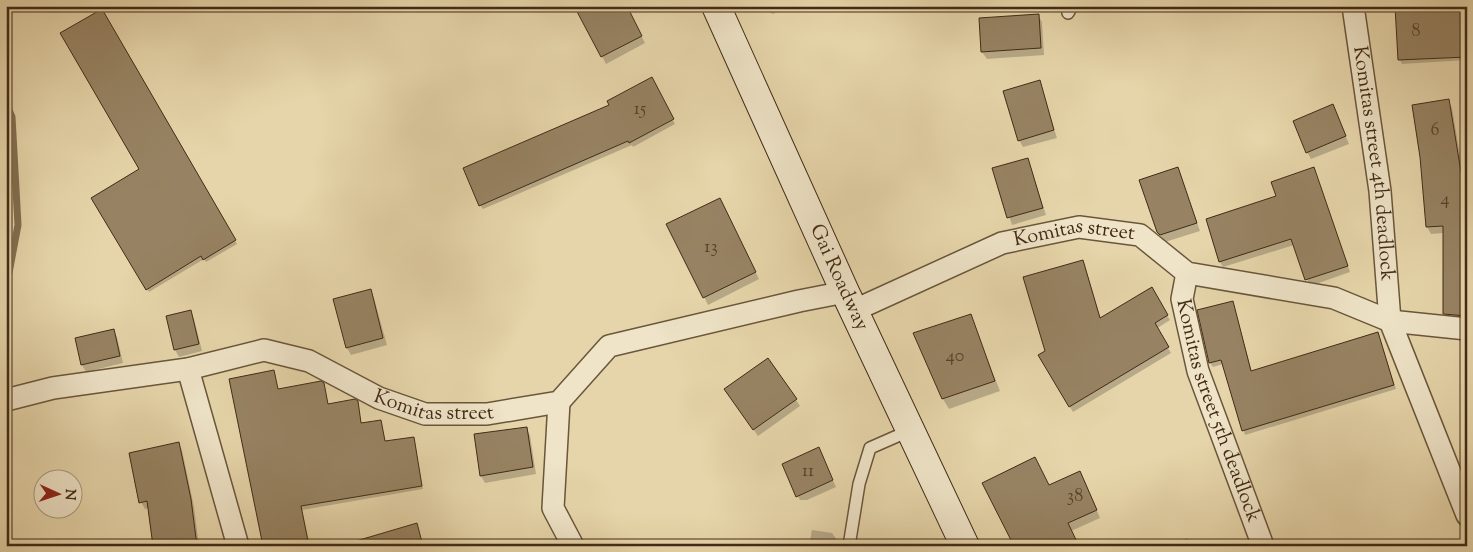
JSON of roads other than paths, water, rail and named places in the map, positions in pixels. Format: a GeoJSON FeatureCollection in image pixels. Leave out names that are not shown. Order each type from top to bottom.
{"type":"FeatureCollection","features":[{"type":"Feature","properties":{"kind":"main road","name":"Gai Roadway"},"geometry":{"type":"LineString","coordinates":[[716,6],[850,301],[965,546]]}},
{"type":"Feature","properties":{"kind":"street","name":"Komitas street 4th deadlock"},"geometry":{"type":"LineString","coordinates":[[1353,6],[1380,191],[1390,321],[1467,515]]}},
{"type":"Feature","properties":{"kind":"street","name":"Komitas street"},"geometry":{"type":"LineString","coordinates":[[6,400],[53,388],[188,369],[264,350],[309,361],[379,398],[425,414],[486,414],[559,402],[609,346],[799,301],[850,301],[1002,243],[1079,227],[1140,235],[1186,273],[1334,298],[1390,321],[1467,329]]}},
{"type":"Feature","properties":{"kind":"street","name":"Komitas street 5th deadlock"},"geometry":{"type":"LineString","coordinates":[[1186,273],[1182,299],[1198,370],[1263,546]]}},
{"type":"Feature","properties":{"kind":"street"},"geometry":{"type":"LineString","coordinates":[[188,369],[238,546]]}},
{"type":"Feature","properties":{"kind":"street"},"geometry":{"type":"LineString","coordinates":[[559,402],[553,508],[574,546]]}},
{"type":"Feature","properties":{"kind":"lane"},"geometry":{"type":"LineString","coordinates":[[849,546],[859,484],[870,448],[911,430]]}},
{"type":"Feature","properties":{"kind":"waterway"},"geometry":{"type":"LineString","coordinates":[[6,103],[12,117],[18,225],[6,289]]}}]}
